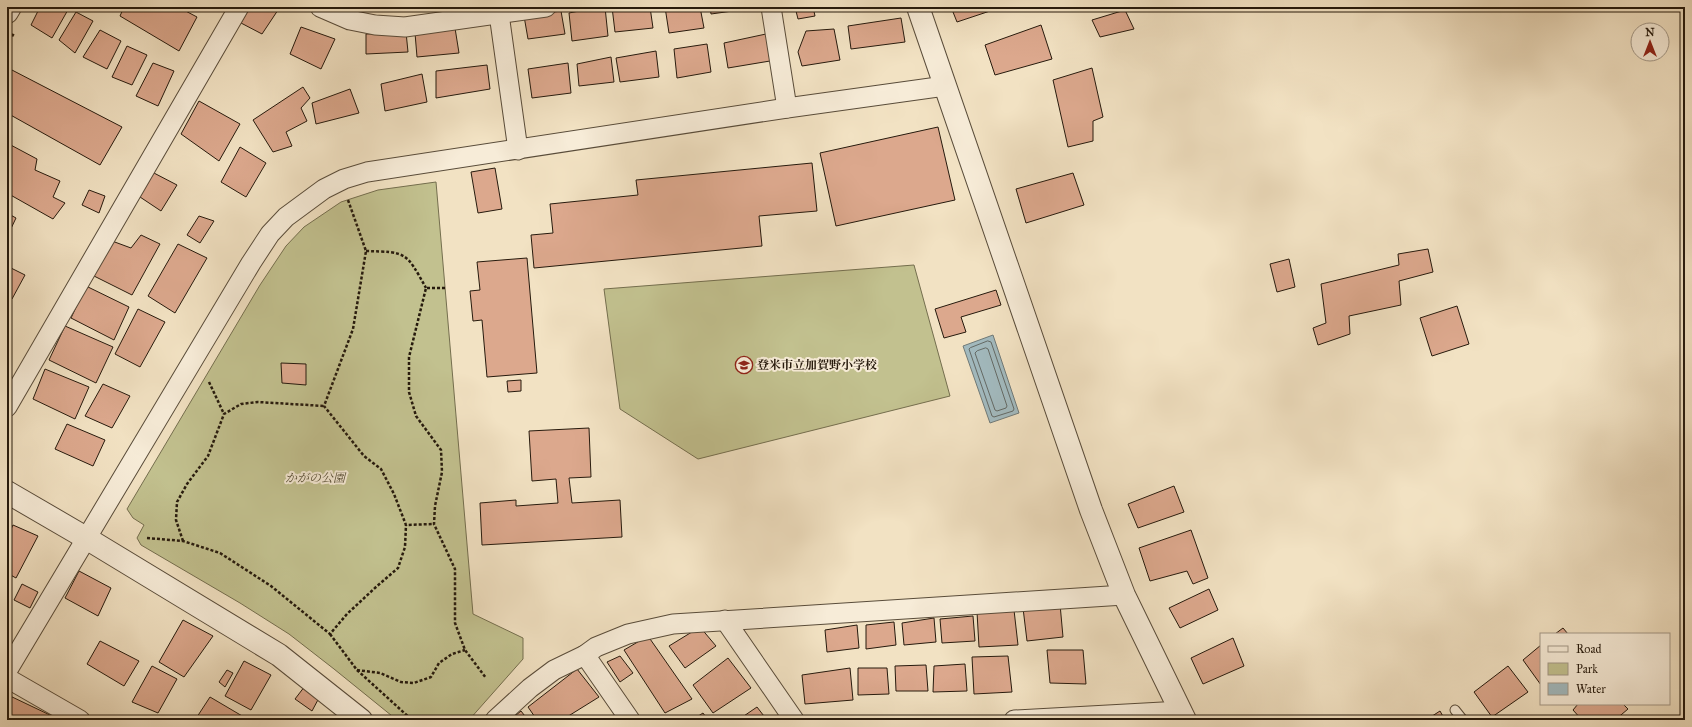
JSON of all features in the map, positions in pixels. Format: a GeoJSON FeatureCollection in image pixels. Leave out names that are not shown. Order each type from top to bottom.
{"type":"FeatureCollection","features":[{"type":"Feature","properties":{"kind":"street"},"geometry":{"type":"LineString","coordinates":[[7,12],[10,7]]}},
{"type":"Feature","properties":{"kind":"street"},"geometry":{"type":"LineString","coordinates":[[7,407],[239,7]]}},
{"type":"Feature","properties":{"kind":"street"},"geometry":{"type":"LineString","coordinates":[[320,7],[350,20],[375,25],[405,27],[546,7]]}},
{"type":"Feature","properties":{"kind":"street"},"geometry":{"type":"LineString","coordinates":[[771,7],[787,108]]}},
{"type":"Feature","properties":{"kind":"street"},"geometry":{"type":"LineString","coordinates":[[918,7],[1076,468],[1124,595],[1183,716],[1014,720]]}},
{"type":"Feature","properties":{"kind":"street"},"geometry":{"type":"LineString","coordinates":[[499,14],[518,150]]}},
{"type":"Feature","properties":{"kind":"street"},"geometry":{"type":"LineString","coordinates":[[7,671],[251,263],[270,234],[286,217],[324,190],[344,179],[367,172],[787,108],[945,86]]}},
{"type":"Feature","properties":{"kind":"street"},"geometry":{"type":"LineString","coordinates":[[7,492],[279,655],[361,720]]}},
{"type":"Feature","properties":{"kind":"street"},"geometry":{"type":"LineString","coordinates":[[495,720],[530,688],[554,670],[585,655],[596,647],[628,634],[673,624],[1124,595]]}},
{"type":"Feature","properties":{"kind":"street"},"geometry":{"type":"LineString","coordinates":[[725,620],[794,720]]}},
{"type":"Feature","properties":{"kind":"street"},"geometry":{"type":"LineString","coordinates":[[585,655],[630,720]]}},
{"type":"Feature","properties":{"kind":"street"},"geometry":{"type":"LineString","coordinates":[[7,678],[80,720]]}},
{"type":"Feature","properties":{"kind":"lane"},"geometry":{"type":"LineString","coordinates":[[1455,710],[1463,720]]}},
{"type":"Feature","properties":{"kind":"path"},"geometry":{"type":"LineString","coordinates":[[324,406],[353,330],[366,251],[348,199]]}},
{"type":"Feature","properties":{"kind":"path"},"geometry":{"type":"LineString","coordinates":[[366,251],[396,252],[410,260],[426,288],[409,357],[409,392],[416,416],[441,450],[442,472],[435,506],[434,524],[455,569],[455,623],[465,650],[486,678]]}},
{"type":"Feature","properties":{"kind":"path"},"geometry":{"type":"LineString","coordinates":[[426,288],[445,288]]}},
{"type":"Feature","properties":{"kind":"path"},"geometry":{"type":"LineString","coordinates":[[209,382],[224,414]]}},
{"type":"Feature","properties":{"kind":"path"},"geometry":{"type":"LineString","coordinates":[[183,541],[176,520],[177,502],[187,484],[208,456],[224,414],[241,404],[258,402],[324,406],[364,456],[381,469],[394,494],[406,525],[405,547],[398,568],[347,614],[330,634]]}},
{"type":"Feature","properties":{"kind":"path"},"geometry":{"type":"LineString","coordinates":[[406,525],[434,524]]}},
{"type":"Feature","properties":{"kind":"path"},"geometry":{"type":"LineString","coordinates":[[148,538],[183,541],[220,553],[271,586],[330,634],[357,670],[412,720]]}},
{"type":"Feature","properties":{"kind":"path"},"geometry":{"type":"LineString","coordinates":[[357,670],[380,673],[401,682],[414,683],[431,677],[439,663],[452,654],[465,650]]}},
{"type":"Feature","properties":{"kind":"green space","name":"かがの公園"},"geometry":{"type":"Polygon","coordinates":[[[436,182],[473,614],[523,638],[523,659],[469,720],[397,720],[289,634],[240,603],[141,545],[137,538],[144,525],[133,518],[127,509],[260,285],[286,246],[304,227],[341,202],[378,190],[436,182]]]}},
{"type":"Feature","properties":{"kind":"green space"},"geometry":{"type":"Polygon","coordinates":[[[914,265],[950,396],[698,459],[620,409],[604,289],[914,265]]]}},
{"type":"Feature","properties":{"kind":"water"},"geometry":{"type":"Polygon","coordinates":[[[993,335],[1019,413],[990,423],[963,346],[993,335]]]}},
{"type":"Feature","properties":{"kind":"building"},"geometry":{"type":"Polygon","coordinates":[[[40,7],[69,8],[52,38],[31,25],[40,7]]]}},
{"type":"Feature","properties":{"kind":"building"},"geometry":{"type":"Polygon","coordinates":[[[124,7],[178,7],[197,17],[179,51],[120,16],[124,7]]]}},
{"type":"Feature","properties":{"kind":"building"},"geometry":{"type":"Polygon","coordinates":[[[250,7],[280,7],[262,34],[241,23],[250,7]]]}},
{"type":"Feature","properties":{"kind":"building"},"geometry":{"type":"Polygon","coordinates":[[[605,7],[608,36],[572,41],[569,13],[605,7]]]}},
{"type":"Feature","properties":{"kind":"building"},"geometry":{"type":"Polygon","coordinates":[[[612,7],[650,7],[653,28],[615,32],[612,7]]]}},
{"type":"Feature","properties":{"kind":"building"},"geometry":{"type":"Polygon","coordinates":[[[665,7],[700,7],[704,28],[669,33],[665,7]]]}},
{"type":"Feature","properties":{"kind":"building"},"geometry":{"type":"Polygon","coordinates":[[[710,7],[754,7],[754,8],[711,14],[710,7]]]}},
{"type":"Feature","properties":{"kind":"building"},"geometry":{"type":"Polygon","coordinates":[[[795,7],[813,7],[815,16],[798,19],[795,7]]]}},
{"type":"Feature","properties":{"kind":"building"},"geometry":{"type":"Polygon","coordinates":[[[951,7],[1002,7],[957,22],[951,7]]]}},
{"type":"Feature","properties":{"kind":"building"},"geometry":{"type":"Polygon","coordinates":[[[1125,10],[1134,29],[1100,37],[1092,20],[1125,10]]]}},
{"type":"Feature","properties":{"kind":"building"},"geometry":{"type":"Polygon","coordinates":[[[561,11],[565,34],[528,39],[524,16],[561,11]]]}},
{"type":"Feature","properties":{"kind":"building"},"geometry":{"type":"Polygon","coordinates":[[[76,12],[93,21],[75,53],[59,40],[76,12]]]}},
{"type":"Feature","properties":{"kind":"building"},"geometry":{"type":"Polygon","coordinates":[[[901,18],[905,42],[851,49],[848,26],[901,18]]]}},
{"type":"Feature","properties":{"kind":"building"},"geometry":{"type":"Polygon","coordinates":[[[1041,25],[1052,59],[995,75],[985,45],[1041,25]]]}},
{"type":"Feature","properties":{"kind":"building"},"geometry":{"type":"Polygon","coordinates":[[[301,27],[335,39],[321,69],[290,54],[301,27]]]}},
{"type":"Feature","properties":{"kind":"building"},"geometry":{"type":"Polygon","coordinates":[[[455,28],[459,53],[417,57],[415,33],[455,28]]]}},
{"type":"Feature","properties":{"kind":"building"},"geometry":{"type":"Polygon","coordinates":[[[834,29],[840,60],[802,66],[798,52],[806,31],[834,29]]]}},
{"type":"Feature","properties":{"kind":"building"},"geometry":{"type":"Polygon","coordinates":[[[100,30],[121,41],[107,69],[83,57],[100,30]]]}},
{"type":"Feature","properties":{"kind":"building"},"geometry":{"type":"Polygon","coordinates":[[[406,32],[408,52],[366,54],[366,34],[406,32]]]}},
{"type":"Feature","properties":{"kind":"building"},"geometry":{"type":"Polygon","coordinates":[[[766,34],[770,61],[728,68],[724,43],[766,34]]]}},
{"type":"Feature","properties":{"kind":"building"},"geometry":{"type":"Polygon","coordinates":[[[707,44],[711,72],[677,78],[674,49],[707,44]]]}},
{"type":"Feature","properties":{"kind":"building"},"geometry":{"type":"Polygon","coordinates":[[[127,46],[147,55],[132,85],[112,77],[127,46]]]}},
{"type":"Feature","properties":{"kind":"building"},"geometry":{"type":"Polygon","coordinates":[[[656,51],[659,77],[620,82],[616,58],[656,51]]]}},
{"type":"Feature","properties":{"kind":"building"},"geometry":{"type":"Polygon","coordinates":[[[611,57],[614,82],[579,86],[577,64],[611,57]]]}},
{"type":"Feature","properties":{"kind":"building"},"geometry":{"type":"Polygon","coordinates":[[[153,63],[174,71],[158,106],[136,96],[153,63]]]}},
{"type":"Feature","properties":{"kind":"building"},"geometry":{"type":"Polygon","coordinates":[[[568,63],[571,93],[532,98],[528,69],[568,63]]]}},
{"type":"Feature","properties":{"kind":"building"},"geometry":{"type":"Polygon","coordinates":[[[487,65],[490,89],[436,98],[436,71],[487,65]]]}},
{"type":"Feature","properties":{"kind":"building"},"geometry":{"type":"Polygon","coordinates":[[[1092,68],[1103,117],[1093,121],[1093,141],[1068,147],[1053,80],[1092,68]]]}},
{"type":"Feature","properties":{"kind":"building"},"geometry":{"type":"Polygon","coordinates":[[[10,69],[122,127],[100,165],[7,113],[7,74],[10,69]]]}},
{"type":"Feature","properties":{"kind":"building"},"geometry":{"type":"Polygon","coordinates":[[[422,74],[427,102],[385,111],[381,84],[422,74]]]}},
{"type":"Feature","properties":{"kind":"building"},"geometry":{"type":"Polygon","coordinates":[[[303,87],[310,98],[301,108],[307,121],[286,132],[292,146],[273,152],[253,120],[303,87]]]}},
{"type":"Feature","properties":{"kind":"building"},"geometry":{"type":"Polygon","coordinates":[[[350,89],[359,113],[316,124],[312,103],[350,89]]]}},
{"type":"Feature","properties":{"kind":"building"},"geometry":{"type":"Polygon","coordinates":[[[199,101],[240,124],[219,161],[181,134],[199,101]]]}},
{"type":"Feature","properties":{"kind":"building"},"geometry":{"type":"Polygon","coordinates":[[[938,127],[955,200],[836,226],[820,153],[938,127]]]}},
{"type":"Feature","properties":{"kind":"building"},"geometry":{"type":"Polygon","coordinates":[[[7,143],[37,159],[35,170],[60,181],[53,197],[65,203],[53,219],[7,193],[7,143]]]}},
{"type":"Feature","properties":{"kind":"building"},"geometry":{"type":"Polygon","coordinates":[[[240,147],[266,163],[246,197],[221,182],[240,147]]]}},
{"type":"Feature","properties":{"kind":"building"},"geometry":{"type":"Polygon","coordinates":[[[812,163],[817,211],[759,216],[762,246],[534,268],[531,235],[553,233],[550,204],[638,195],[636,180],[812,163]]]}},
{"type":"Feature","properties":{"kind":"building"},"geometry":{"type":"Polygon","coordinates":[[[495,168],[502,209],[478,213],[471,172],[495,168]]]}},
{"type":"Feature","properties":{"kind":"building"},"geometry":{"type":"Polygon","coordinates":[[[152,172],[177,185],[161,211],[137,195],[152,172]]]}},
{"type":"Feature","properties":{"kind":"building"},"geometry":{"type":"Polygon","coordinates":[[[1073,173],[1084,205],[1026,223],[1016,189],[1073,173]]]}},
{"type":"Feature","properties":{"kind":"building"},"geometry":{"type":"Polygon","coordinates":[[[89,190],[105,196],[99,213],[82,205],[89,190]]]}},
{"type":"Feature","properties":{"kind":"building"},"geometry":{"type":"Polygon","coordinates":[[[7,213],[16,218],[7,237],[7,213]]]}},
{"type":"Feature","properties":{"kind":"building"},"geometry":{"type":"Polygon","coordinates":[[[199,216],[214,221],[200,243],[187,235],[199,216]]]}},
{"type":"Feature","properties":{"kind":"building"},"geometry":{"type":"Polygon","coordinates":[[[141,235],[160,244],[132,295],[92,275],[112,241],[131,248],[141,235]]]}},
{"type":"Feature","properties":{"kind":"building"},"geometry":{"type":"Polygon","coordinates":[[[178,244],[207,258],[175,313],[148,296],[178,244]]]}},
{"type":"Feature","properties":{"kind":"building"},"geometry":{"type":"Polygon","coordinates":[[[1428,249],[1433,272],[1399,281],[1401,305],[1349,316],[1350,334],[1318,345],[1313,328],[1326,323],[1321,284],[1399,265],[1398,254],[1428,249]]]}},
{"type":"Feature","properties":{"kind":"building"},"geometry":{"type":"Polygon","coordinates":[[[527,258],[537,373],[487,377],[482,320],[473,321],[470,291],[480,290],[477,262],[527,258]]]}},
{"type":"Feature","properties":{"kind":"building"},"geometry":{"type":"Polygon","coordinates":[[[1289,259],[1295,287],[1277,292],[1270,264],[1289,259]]]}},
{"type":"Feature","properties":{"kind":"building"},"geometry":{"type":"Polygon","coordinates":[[[7,266],[25,275],[12,299],[7,296],[7,266]]]}},
{"type":"Feature","properties":{"kind":"building"},"geometry":{"type":"Polygon","coordinates":[[[86,286],[129,307],[114,340],[71,318],[86,286]]]}},
{"type":"Feature","properties":{"kind":"building"},"geometry":{"type":"Polygon","coordinates":[[[996,290],[1001,305],[961,317],[966,332],[944,338],[935,309],[996,290]]]}},
{"type":"Feature","properties":{"kind":"building"},"geometry":{"type":"Polygon","coordinates":[[[1457,306],[1469,344],[1432,356],[1420,318],[1457,306]]]}},
{"type":"Feature","properties":{"kind":"building"},"geometry":{"type":"Polygon","coordinates":[[[138,309],[165,322],[140,367],[115,354],[138,309]]]}},
{"type":"Feature","properties":{"kind":"building"},"geometry":{"type":"Polygon","coordinates":[[[65,326],[113,347],[96,383],[49,360],[65,326]]]}},
{"type":"Feature","properties":{"kind":"building"},"geometry":{"type":"Polygon","coordinates":[[[281,363],[306,364],[306,385],[282,383],[281,363]]]}},
{"type":"Feature","properties":{"kind":"building"},"geometry":{"type":"Polygon","coordinates":[[[45,369],[89,387],[75,419],[33,399],[45,369]]]}},
{"type":"Feature","properties":{"kind":"building"},"geometry":{"type":"Polygon","coordinates":[[[521,380],[521,391],[508,392],[507,381],[521,380]]]}},
{"type":"Feature","properties":{"kind":"building"},"geometry":{"type":"Polygon","coordinates":[[[103,384],[130,396],[112,428],[85,416],[103,384]]]}},
{"type":"Feature","properties":{"kind":"building"},"geometry":{"type":"Polygon","coordinates":[[[67,424],[105,440],[93,466],[55,449],[67,424]]]}},
{"type":"Feature","properties":{"kind":"building"},"geometry":{"type":"Polygon","coordinates":[[[589,428],[591,477],[569,478],[572,503],[620,500],[622,537],[482,545],[480,503],[516,500],[516,506],[558,503],[556,479],[532,481],[529,431],[589,428]]]}},
{"type":"Feature","properties":{"kind":"building"},"geometry":{"type":"Polygon","coordinates":[[[1174,486],[1184,512],[1138,528],[1128,504],[1174,486]]]}},
{"type":"Feature","properties":{"kind":"building"},"geometry":{"type":"Polygon","coordinates":[[[13,525],[38,536],[16,578],[7,573],[7,537],[13,525]]]}},
{"type":"Feature","properties":{"kind":"building"},"geometry":{"type":"Polygon","coordinates":[[[1191,530],[1208,578],[1193,584],[1187,571],[1150,581],[1139,548],[1191,530]]]}},
{"type":"Feature","properties":{"kind":"building"},"geometry":{"type":"Polygon","coordinates":[[[79,571],[111,588],[98,616],[65,598],[79,571]]]}},
{"type":"Feature","properties":{"kind":"building"},"geometry":{"type":"Polygon","coordinates":[[[22,584],[38,592],[30,608],[14,600],[22,584]]]}},
{"type":"Feature","properties":{"kind":"building"},"geometry":{"type":"Polygon","coordinates":[[[1209,589],[1218,610],[1180,628],[1169,608],[1209,589]]]}},
{"type":"Feature","properties":{"kind":"building"},"geometry":{"type":"Polygon","coordinates":[[[1060,604],[1063,637],[1027,641],[1023,608],[1060,604]]]}},
{"type":"Feature","properties":{"kind":"building"},"geometry":{"type":"Polygon","coordinates":[[[1014,610],[1018,645],[979,647],[977,612],[1014,610]]]}},
{"type":"Feature","properties":{"kind":"building"},"geometry":{"type":"Polygon","coordinates":[[[973,616],[975,641],[942,643],[940,619],[973,616]]]}},
{"type":"Feature","properties":{"kind":"building"},"geometry":{"type":"Polygon","coordinates":[[[934,618],[936,642],[904,645],[902,623],[934,618]]]}},
{"type":"Feature","properties":{"kind":"building"},"geometry":{"type":"Polygon","coordinates":[[[183,620],[213,636],[184,677],[159,662],[183,620]]]}},
{"type":"Feature","properties":{"kind":"building"},"geometry":{"type":"Polygon","coordinates":[[[894,622],[896,645],[866,649],[866,625],[894,622]]]}},
{"type":"Feature","properties":{"kind":"building"},"geometry":{"type":"Polygon","coordinates":[[[857,625],[859,648],[827,652],[825,630],[857,625]]]}},
{"type":"Feature","properties":{"kind":"building"},"geometry":{"type":"Polygon","coordinates":[[[700,627],[716,646],[685,668],[669,646],[700,627]]]}},
{"type":"Feature","properties":{"kind":"building"},"geometry":{"type":"Polygon","coordinates":[[[1563,628],[1567,633],[1556,633],[1563,628]]]}},
{"type":"Feature","properties":{"kind":"building"},"geometry":{"type":"Polygon","coordinates":[[[648,636],[692,699],[665,713],[624,650],[648,636]]]}},
{"type":"Feature","properties":{"kind":"building"},"geometry":{"type":"Polygon","coordinates":[[[1233,638],[1244,666],[1203,684],[1191,658],[1233,638]]]}},
{"type":"Feature","properties":{"kind":"building"},"geometry":{"type":"Polygon","coordinates":[[[100,641],[139,661],[124,686],[87,664],[100,641]]]}},
{"type":"Feature","properties":{"kind":"building"},"geometry":{"type":"Polygon","coordinates":[[[1540,646],[1540,684],[1523,660],[1540,646]]]}},
{"type":"Feature","properties":{"kind":"building"},"geometry":{"type":"Polygon","coordinates":[[[1047,650],[1083,650],[1086,684],[1050,683],[1047,650]]]}},
{"type":"Feature","properties":{"kind":"building"},"geometry":{"type":"Polygon","coordinates":[[[620,656],[633,673],[620,682],[607,662],[620,656]]]}},
{"type":"Feature","properties":{"kind":"building"},"geometry":{"type":"Polygon","coordinates":[[[1008,656],[1012,692],[974,694],[972,657],[1008,656]]]}},
{"type":"Feature","properties":{"kind":"building"},"geometry":{"type":"Polygon","coordinates":[[[728,658],[751,688],[713,713],[693,685],[728,658]]]}},
{"type":"Feature","properties":{"kind":"building"},"geometry":{"type":"Polygon","coordinates":[[[244,661],[271,675],[251,710],[225,696],[244,661]]]}},
{"type":"Feature","properties":{"kind":"building"},"geometry":{"type":"Polygon","coordinates":[[[965,664],[967,691],[933,692],[934,666],[965,664]]]}},
{"type":"Feature","properties":{"kind":"building"},"geometry":{"type":"Polygon","coordinates":[[[926,665],[928,691],[896,691],[895,666],[926,665]]]}},
{"type":"Feature","properties":{"kind":"building"},"geometry":{"type":"Polygon","coordinates":[[[152,666],[177,679],[158,713],[132,702],[152,666]]]}},
{"type":"Feature","properties":{"kind":"building"},"geometry":{"type":"Polygon","coordinates":[[[1508,666],[1528,692],[1492,717],[1474,692],[1508,666]]]}},
{"type":"Feature","properties":{"kind":"building"},"geometry":{"type":"Polygon","coordinates":[[[850,668],[853,700],[805,704],[802,675],[850,668]]]}},
{"type":"Feature","properties":{"kind":"building"},"geometry":{"type":"Polygon","coordinates":[[[858,668],[887,668],[889,694],[858,695],[858,668]]]}},
{"type":"Feature","properties":{"kind":"building"},"geometry":{"type":"Polygon","coordinates":[[[577,669],[599,697],[562,720],[537,720],[528,707],[577,669]]]}},
{"type":"Feature","properties":{"kind":"building"},"geometry":{"type":"Polygon","coordinates":[[[227,670],[233,673],[225,687],[219,682],[227,670]]]}},
{"type":"Feature","properties":{"kind":"building"},"geometry":{"type":"Polygon","coordinates":[[[305,686],[320,696],[312,711],[295,699],[305,686]]]}},
{"type":"Feature","properties":{"kind":"building"},"geometry":{"type":"Polygon","coordinates":[[[8,695],[52,716],[50,720],[7,720],[8,695]]]}},
{"type":"Feature","properties":{"kind":"building"},"geometry":{"type":"Polygon","coordinates":[[[210,697],[249,720],[195,720],[210,697]]]}},
{"type":"Feature","properties":{"kind":"building"},"geometry":{"type":"Polygon","coordinates":[[[1577,705],[1624,705],[1628,709],[1615,720],[1582,720],[1573,710],[1577,705]]]}},
{"type":"Feature","properties":{"kind":"building"},"geometry":{"type":"Polygon","coordinates":[[[757,707],[767,720],[738,720],[757,707]]]}},
{"type":"Feature","properties":{"kind":"building"},"geometry":{"type":"Polygon","coordinates":[[[521,711],[528,720],[510,720],[521,711]]]}},
{"type":"Feature","properties":{"kind":"building"},"geometry":{"type":"Polygon","coordinates":[[[1440,711],[1445,720],[1426,720],[1440,711]]]}},
{"type":"Feature","properties":{"kind":"building"},"geometry":{"type":"Polygon","coordinates":[[[703,713],[708,720],[692,720],[703,713]]]}},
{"type":"Feature","properties":{"kind":"place","name":"登米市立加賀野小学校"},"geometry":{"type":"Point","coordinates":[744,365]}}]}
